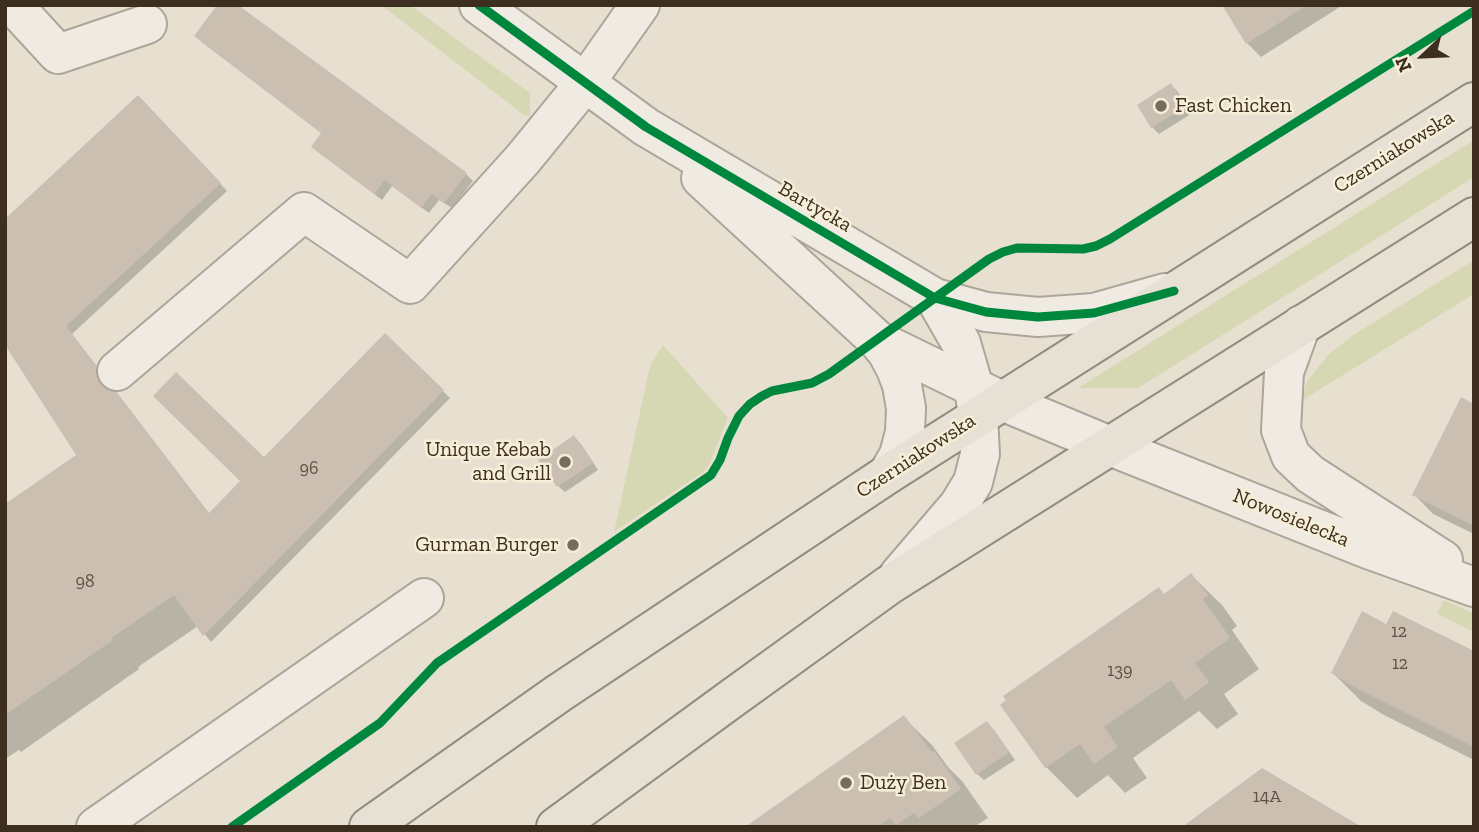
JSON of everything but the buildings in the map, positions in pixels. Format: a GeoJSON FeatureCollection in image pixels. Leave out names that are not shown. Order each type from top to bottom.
{"type":"FeatureCollection","features":[{"type":"Feature","properties":{"kind":"main road","name":"Czerniakowska"},"geometry":{"type":"LineString","coordinates":[[369,827],[559,693],[888,474],[985,402],[1174,291],[1474,102]]}},
{"type":"Feature","properties":{"kind":"main road"},"geometry":{"type":"LineString","coordinates":[[556,827],[889,586],[1474,217]]}},
{"type":"Feature","properties":{"kind":"street","name":"Bartycka"},"geometry":{"type":"LineString","coordinates":[[479,5],[646,127],[935,298],[986,312],[1038,317],[1094,313],[1174,291]]}},
{"type":"Feature","properties":{"kind":"street"},"geometry":{"type":"LineString","coordinates":[[117,371],[304,212],[410,284],[508,177],[585,82],[640,5]]}},
{"type":"Feature","properties":{"kind":"street"},"geometry":{"type":"LineString","coordinates":[[14,20],[58,54],[147,24]]}},
{"type":"Feature","properties":{"kind":"street","name":"Bartycka"},"geometry":{"type":"LineString","coordinates":[[646,127],[887,352],[902,385],[906,408],[905,432],[899,455],[888,474]]}},
{"type":"Feature","properties":{"kind":"street","name":"Bartycka"},"geometry":{"type":"LineString","coordinates":[[889,586],[959,505],[972,482],[980,454],[985,402],[961,343],[935,298]]}},
{"type":"Feature","properties":{"kind":"street","name":"Nowosielecka"},"geometry":{"type":"LineString","coordinates":[[1301,325],[1284,372],[1281,430],[1291,456],[1310,474],[1474,580]]}},
{"type":"Feature","properties":{"kind":"street","name":"Bartycka"},"geometry":{"type":"LineString","coordinates":[[877,341],[985,402],[1110,446]]}},
{"type":"Feature","properties":{"kind":"street","name":"Nowosielecka"},"geometry":{"type":"LineString","coordinates":[[1110,446],[1368,549],[1474,587]]}},
{"type":"Feature","properties":{"kind":"street"},"geometry":{"type":"LineString","coordinates":[[96,827],[424,597]]}},
{"type":"Feature","properties":{"kind":"green space"},"geometry":{"type":"Polygon","coordinates":[[[381,5],[410,5],[530,93],[530,116],[524,115],[381,5]]]}},
{"type":"Feature","properties":{"kind":"green space"},"geometry":{"type":"Polygon","coordinates":[[[1474,140],[1474,177],[1341,261],[1138,388],[1078,388],[1474,140]]]}},
{"type":"Feature","properties":{"kind":"green space"},"geometry":{"type":"Polygon","coordinates":[[[1474,260],[1474,294],[1301,401],[1308,380],[1330,353],[1355,334],[1474,260]]]}},
{"type":"Feature","properties":{"kind":"green space"},"geometry":{"type":"Polygon","coordinates":[[[663,345],[728,418],[709,465],[703,472],[614,532],[650,366],[663,345]]]}},
{"type":"Feature","properties":{"kind":"green space"},"geometry":{"type":"Polygon","coordinates":[[[1444,600],[1474,614],[1474,632],[1437,614],[1444,600]]]}},
{"type":"Feature","properties":{"kind":"cycle path"},"geometry":{"type":"LineString","coordinates":[[479,5],[646,127],[935,298],[986,312],[1038,317],[1094,313],[1174,291]]}},
{"type":"Feature","properties":{"kind":"cycle path"},"geometry":{"type":"LineString","coordinates":[[232,827],[380,723],[437,663],[711,475],[739,416],[762,396],[772,391],[812,383],[829,374],[989,259],[1003,252],[1017,248],[1083,249],[1110,239],[1474,11]]}},
{"type":"Feature","properties":{"kind":"place","name":"Fast Chicken"},"geometry":{"type":"Point","coordinates":[1161,106]}},
{"type":"Feature","properties":{"kind":"place","name":"Unique Kebab and Grill"},"geometry":{"type":"Point","coordinates":[565,462]}},
{"type":"Feature","properties":{"kind":"place","name":"Gurman Burger"},"geometry":{"type":"Point","coordinates":[573,545]}},
{"type":"Feature","properties":{"kind":"place","name":"Duży Ben"},"geometry":{"type":"Point","coordinates":[846,783]}}]}
